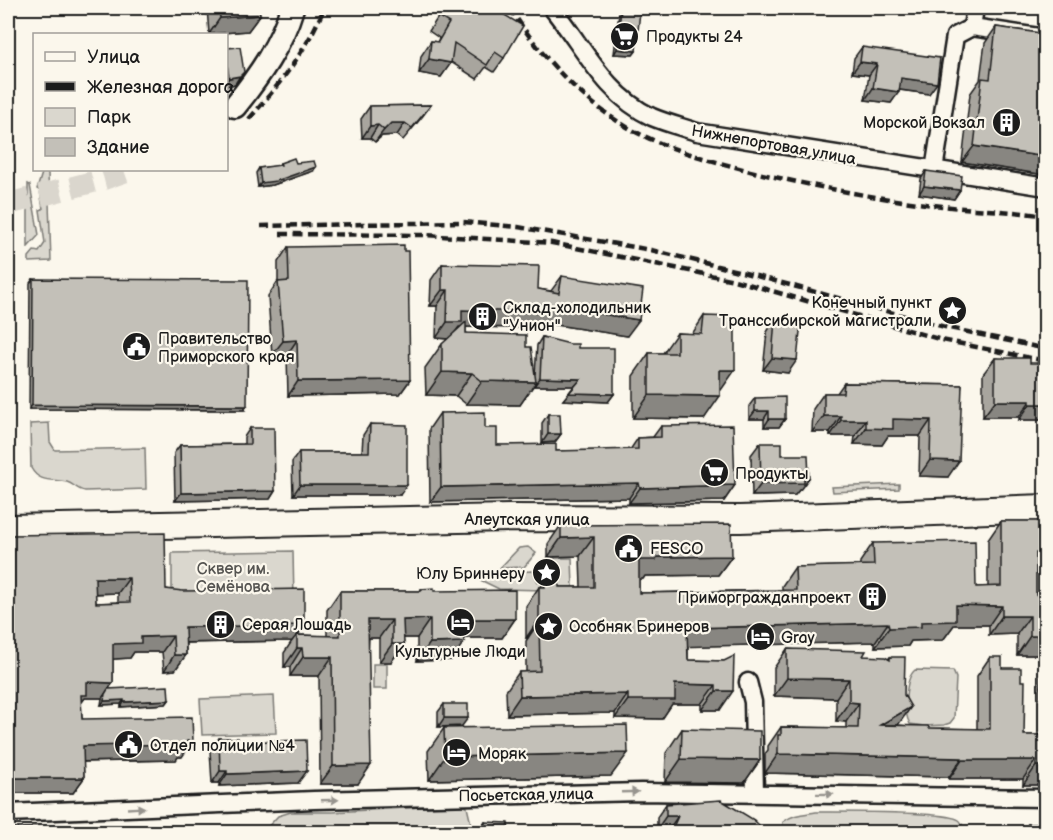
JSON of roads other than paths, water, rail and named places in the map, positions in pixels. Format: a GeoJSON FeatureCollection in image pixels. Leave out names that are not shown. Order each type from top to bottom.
{"type":"FeatureCollection","features":[{"type":"Feature","properties":{"kind":"main road"},"geometry":{"type":"LineString","coordinates":[[235,106],[265,67],[292,8]]}},
{"type":"Feature","properties":{"kind":"main road","name":"Алеутская улица"},"geometry":{"type":"LineString","coordinates":[[8,528],[509,518],[741,519],[1046,508]]}},
{"type":"Feature","properties":{"kind":"street","name":"Нижнепортовая улица"},"geometry":{"type":"LineString","coordinates":[[552,8],[615,91],[627,102],[652,117],[697,132],[1046,187]]}},
{"type":"Feature","properties":{"kind":"street"},"geometry":{"type":"LineString","coordinates":[[972,27],[975,8]]}},
{"type":"Feature","properties":{"kind":"street"},"geometry":{"type":"LineString","coordinates":[[934,170],[955,36],[972,27],[1046,38]]}},
{"type":"Feature","properties":{"kind":"street"},"geometry":{"type":"LineString","coordinates":[[748,682],[753,702],[755,792]]}},
{"type":"Feature","properties":{"kind":"street","name":"Посьетская улица"},"geometry":{"type":"LineString","coordinates":[[8,813],[417,797],[663,792],[1046,798]]}},
{"type":"Feature","properties":{"kind":"tunnel"},"geometry":{"type":"LineString","coordinates":[[8,204],[126,171]]}},
{"type":"Feature","properties":{"kind":"railway"},"geometry":{"type":"LineString","coordinates":[[249,119],[291,66],[324,8]]}},
{"type":"Feature","properties":{"kind":"railway"},"geometry":{"type":"LineString","coordinates":[[510,8],[549,61],[581,93],[615,120],[663,144],[754,172],[852,193],[951,207],[1046,216]]}},
{"type":"Feature","properties":{"kind":"railway"},"geometry":{"type":"LineString","coordinates":[[1011,8],[1046,12]]}},
{"type":"Feature","properties":{"kind":"railway"},"geometry":{"type":"LineString","coordinates":[[261,226],[463,222],[518,227],[651,250],[945,327],[1046,349]]}},
{"type":"Feature","properties":{"kind":"railway"},"geometry":{"type":"LineString","coordinates":[[280,234],[424,235],[552,243],[734,280],[942,340],[1046,361]]}},
{"type":"Feature","properties":{"kind":"place","name":"Продукты 24"},"geometry":{"type":"Point","coordinates":[625,36]}},
{"type":"Feature","properties":{"kind":"place","name":"Морской Вокзал"},"geometry":{"type":"Point","coordinates":[1006,122]}},
{"type":"Feature","properties":{"kind":"place","name":"Конечный пункт Транссибирской магистрали"},"geometry":{"type":"Point","coordinates":[953,311]}},
{"type":"Feature","properties":{"kind":"place","name":"Склад-холодильник \"Унион\""},"geometry":{"type":"Point","coordinates":[482,316]}},
{"type":"Feature","properties":{"kind":"place","name":"Правительство Приморского края"},"geometry":{"type":"Point","coordinates":[137,347]}},
{"type":"Feature","properties":{"kind":"place","name":"Продукты"},"geometry":{"type":"Point","coordinates":[714,473]}},
{"type":"Feature","properties":{"kind":"place","name":"FESCO"},"geometry":{"type":"Point","coordinates":[629,548]}},
{"type":"Feature","properties":{"kind":"place","name":"Юлу Бриннеру"},"geometry":{"type":"Point","coordinates":[546,573]}},
{"type":"Feature","properties":{"kind":"place","name":"Приморгражданпроект"},"geometry":{"type":"Point","coordinates":[872,597]}},
{"type":"Feature","properties":{"kind":"place","name":"Культурные Люди"},"geometry":{"type":"Point","coordinates":[460,623]}},
{"type":"Feature","properties":{"kind":"place","name":"Серая Лошадь"},"geometry":{"type":"Point","coordinates":[221,624]}},
{"type":"Feature","properties":{"kind":"place","name":"Особняк Бринеров"},"geometry":{"type":"Point","coordinates":[548,626]}},
{"type":"Feature","properties":{"kind":"place","name":"Gray"},"geometry":{"type":"Point","coordinates":[760,637]}},
{"type":"Feature","properties":{"kind":"place","name":"Отдел полиции №4"},"geometry":{"type":"Point","coordinates":[129,745]}},
{"type":"Feature","properties":{"kind":"place","name":"Моряк"},"geometry":{"type":"Point","coordinates":[457,753]}},
{"type":"Feature","properties":{"kind":"park label","name":"Сквер им. Семёнова"},"geometry":{"type":"Point","coordinates":[233,577]}}]}
